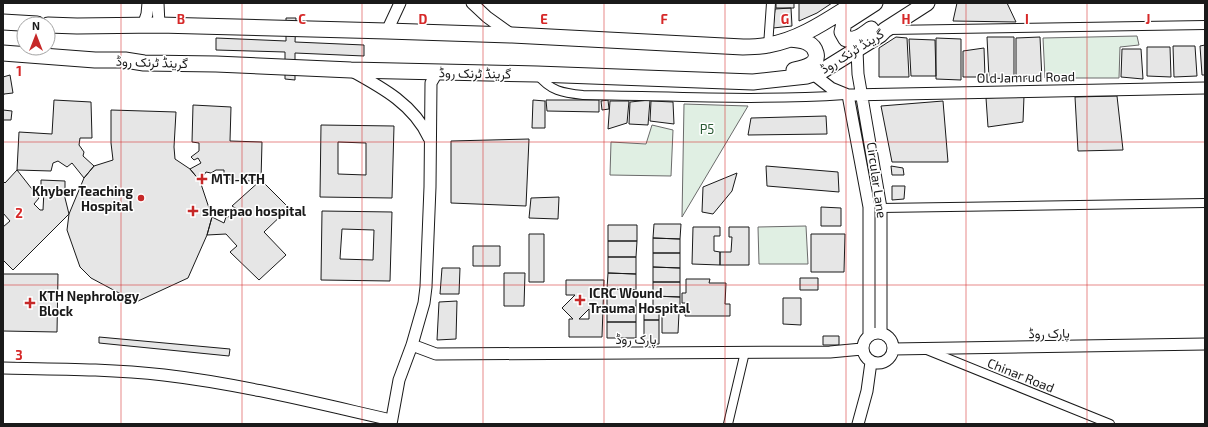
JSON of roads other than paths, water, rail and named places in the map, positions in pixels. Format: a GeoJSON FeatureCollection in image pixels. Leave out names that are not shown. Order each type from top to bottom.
{"type":"FeatureCollection","features":[{"type":"Feature","properties":{"kind":"highway"},"geometry":{"type":"LineString","coordinates":[[56,25],[159,25],[387,31],[512,35],[743,47],[768,46],[790,39],[820,25],[855,3]]}},
{"type":"Feature","properties":{"kind":"highway"},"geometry":{"type":"LineString","coordinates":[[856,57],[842,34],[844,23],[875,3]]}},
{"type":"Feature","properties":{"kind":"highway"},"geometry":{"type":"LineString","coordinates":[[856,57],[856,39],[912,3]]}},
{"type":"Feature","properties":{"kind":"highway","name":"گرینڈ ٹرنک روڈ"},"geometry":{"type":"LineString","coordinates":[[3,53],[94,60],[125,60],[144,63],[672,78],[753,82],[821,76],[822,71],[856,57],[885,30],[927,3]]}},
{"type":"Feature","properties":{"kind":"highway"},"geometry":{"type":"LineString","coordinates":[[3,22],[16,23]]}},
{"type":"Feature","properties":{"kind":"highway"},"geometry":{"type":"LineString","coordinates":[[790,39],[808,43],[814,48],[821,76]]}},
{"type":"Feature","properties":{"kind":"street"},"geometry":{"type":"LineString","coordinates":[[144,26],[148,3]]}},
{"type":"Feature","properties":{"kind":"street"},"geometry":{"type":"LineString","coordinates":[[158,3],[159,25]]}},
{"type":"Feature","properties":{"kind":"street"},"geometry":{"type":"LineString","coordinates":[[387,31],[400,3]]}},
{"type":"Feature","properties":{"kind":"street"},"geometry":{"type":"LineString","coordinates":[[472,3],[487,17],[512,35]]}},
{"type":"Feature","properties":{"kind":"street"},"geometry":{"type":"LineString","coordinates":[[768,46],[771,3]]}},
{"type":"Feature","properties":{"kind":"street"},"geometry":{"type":"LineString","coordinates":[[885,30],[1205,25]]}},
{"type":"Feature","properties":{"kind":"street"},"geometry":{"type":"LineString","coordinates":[[856,57],[881,208],[881,333]]}},
{"type":"Feature","properties":{"kind":"street"},"geometry":{"type":"LineString","coordinates":[[351,70],[382,87],[405,104],[420,120],[431,140]]}},
{"type":"Feature","properties":{"kind":"street"},"geometry":{"type":"LineString","coordinates":[[3,368],[80,369],[164,375],[249,388],[391,422],[399,380],[412,345],[424,303],[426,287],[431,140],[431,83],[435,76],[440,72]]}},
{"type":"Feature","properties":{"kind":"street"},"geometry":{"type":"LineString","coordinates":[[537,74],[544,83],[553,89],[583,95],[802,98],[848,95]]}},
{"type":"Feature","properties":{"kind":"street"},"geometry":{"type":"LineString","coordinates":[[821,76],[848,95]]}},
{"type":"Feature","properties":{"kind":"street","name":"Old Jamrud Road"},"geometry":{"type":"LineString","coordinates":[[848,95],[1205,88]]}},
{"type":"Feature","properties":{"kind":"street","name":"Circular Lane"},"geometry":{"type":"LineString","coordinates":[[848,95],[869,208],[869,335]]}},
{"type":"Feature","properties":{"kind":"street"},"geometry":{"type":"LineString","coordinates":[[881,208],[1205,203]]}},
{"type":"Feature","properties":{"kind":"street"},"geometry":{"type":"LineString","coordinates":[[881,333],[888,336],[891,340],[893,349],[891,356],[885,361],[878,363],[871,362],[865,357],[862,349],[863,342],[869,335],[881,333]]}},
{"type":"Feature","properties":{"kind":"street","name":"پارک روڈ"},"geometry":{"type":"LineString","coordinates":[[893,349],[1205,344]]}},
{"type":"Feature","properties":{"kind":"street","name":"پارک روڈ"},"geometry":{"type":"LineString","coordinates":[[412,345],[436,354],[830,352],[862,349]]}},
{"type":"Feature","properties":{"kind":"street","name":"Chinar Road"},"geometry":{"type":"LineString","coordinates":[[924,349],[1110,424]]}},
{"type":"Feature","properties":{"kind":"street"},"geometry":{"type":"LineString","coordinates":[[728,424],[745,352]]}},
{"type":"Feature","properties":{"kind":"street"},"geometry":{"type":"LineString","coordinates":[[858,424],[867,391],[871,362]]}},
{"type":"Feature","properties":{"kind":"place","name":"MTI-KTH"},"geometry":{"type":"Point","coordinates":[202,179]}},
{"type":"Feature","properties":{"kind":"place","name":"Khyber Teaching Hospital"},"geometry":{"type":"Point","coordinates":[141,198]}},
{"type":"Feature","properties":{"kind":"place","name":"sherpao hospital"},"geometry":{"type":"Point","coordinates":[193,211]}},
{"type":"Feature","properties":{"kind":"place","name":"ICRC Wound Trauma Hospital"},"geometry":{"type":"Point","coordinates":[580,300]}},
{"type":"Feature","properties":{"kind":"place","name":"KTH Nephrology Block"},"geometry":{"type":"Point","coordinates":[30,303]}},
{"type":"Feature","properties":{"kind":"park label","name":"P5"},"geometry":{"type":"Point","coordinates":[707,129]}}]}
